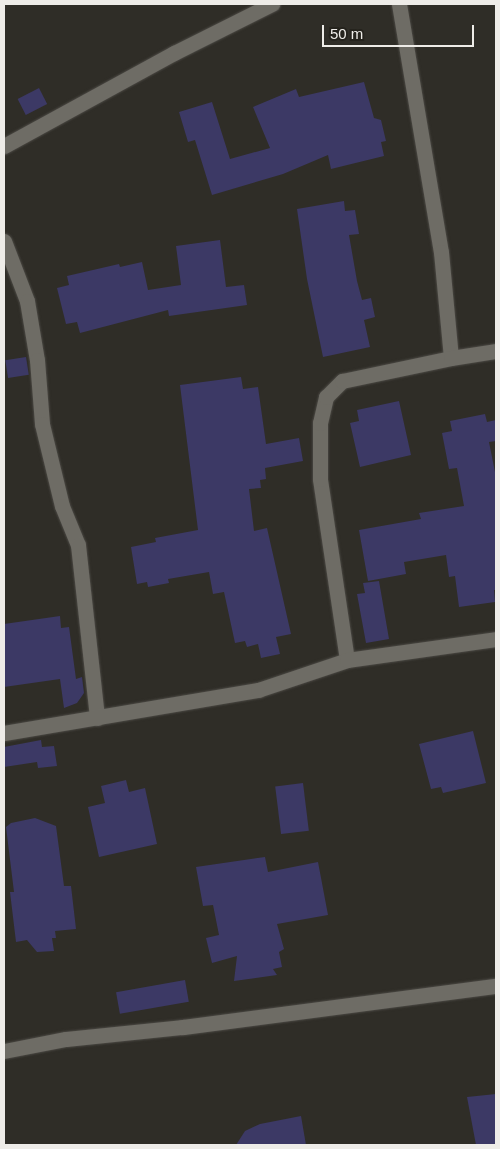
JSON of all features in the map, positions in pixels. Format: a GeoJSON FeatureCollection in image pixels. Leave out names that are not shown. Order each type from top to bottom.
{"type":"FeatureCollection","features":[{"type":"Feature","properties":{"kind":"street"},"geometry":{"type":"LineString","coordinates":[[4,146],[174,53],[272,4]]}},
{"type":"Feature","properties":{"kind":"street"},"geometry":{"type":"LineString","coordinates":[[399,4],[442,252],[451,358]]}},
{"type":"Feature","properties":{"kind":"street"},"geometry":{"type":"LineString","coordinates":[[4,241],[27,301],[36,360],[43,433],[62,506],[78,545],[97,718]]}},
{"type":"Feature","properties":{"kind":"street"},"geometry":{"type":"LineString","coordinates":[[347,660],[320,479],[320,423],[326,397],[342,381],[451,358],[496,351]]}},
{"type":"Feature","properties":{"kind":"street"},"geometry":{"type":"LineString","coordinates":[[4,734],[258,690],[347,660],[496,639]]}},
{"type":"Feature","properties":{"kind":"street"},"geometry":{"type":"LineString","coordinates":[[4,1051],[66,1039],[192,1026],[496,986]]}},
{"type":"Feature","properties":{"kind":"building"},"geometry":{"type":"Polygon","coordinates":[[[364,82],[374,118],[381,120],[386,141],[381,142],[384,156],[331,169],[328,155],[283,174],[212,195],[195,140],[188,142],[179,112],[212,102],[230,159],[270,148],[253,107],[296,89],[299,97],[364,82]]]}},
{"type":"Feature","properties":{"kind":"building"},"geometry":{"type":"Polygon","coordinates":[[[39,88],[47,104],[26,115],[18,99],[39,88]]]}},
{"type":"Feature","properties":{"kind":"building"},"geometry":{"type":"Polygon","coordinates":[[[344,201],[345,211],[355,210],[359,234],[349,235],[357,281],[362,300],[371,298],[375,317],[364,320],[370,347],[323,357],[307,279],[297,209],[344,201]]]}},
{"type":"Feature","properties":{"kind":"building"},"geometry":{"type":"Polygon","coordinates":[[[220,240],[226,287],[244,285],[247,305],[169,316],[168,310],[80,333],[77,322],[66,324],[57,288],[69,285],[67,276],[119,264],[120,267],[142,262],[148,290],[181,285],[176,246],[220,240]]]}},
{"type":"Feature","properties":{"kind":"building"},"geometry":{"type":"Polygon","coordinates":[[[26,357],[29,375],[8,378],[5,360],[26,357]]]}},
{"type":"Feature","properties":{"kind":"building"},"geometry":{"type":"Polygon","coordinates":[[[241,377],[243,389],[258,387],[266,444],[299,438],[303,461],[265,468],[266,479],[260,480],[261,488],[249,489],[254,531],[267,528],[291,634],[276,637],[280,654],[261,658],[258,644],[247,647],[245,641],[235,643],[224,592],[213,594],[209,572],[168,579],[169,583],[148,587],[147,582],[137,584],[131,547],[156,542],[155,538],[198,530],[180,385],[241,377]]]}},
{"type":"Feature","properties":{"kind":"building"},"geometry":{"type":"Polygon","coordinates":[[[399,401],[411,455],[360,467],[350,423],[359,421],[357,410],[399,401]]]}},
{"type":"Feature","properties":{"kind":"building"},"geometry":{"type":"Polygon","coordinates":[[[485,414],[487,422],[496,420],[496,441],[489,442],[496,477],[495,602],[459,607],[455,576],[449,577],[446,555],[404,562],[406,574],[368,581],[359,530],[421,519],[419,513],[464,506],[457,468],[449,469],[442,433],[452,431],[450,421],[485,414]]]}},
{"type":"Feature","properties":{"kind":"building"},"geometry":{"type":"Polygon","coordinates":[[[379,581],[389,639],[366,643],[357,594],[365,593],[363,583],[379,581]]]}},
{"type":"Feature","properties":{"kind":"building"},"geometry":{"type":"Polygon","coordinates":[[[60,616],[61,628],[69,627],[76,679],[82,677],[84,693],[77,703],[64,708],[60,679],[4,687],[4,624],[60,616]]]}},
{"type":"Feature","properties":{"kind":"building"},"geometry":{"type":"Polygon","coordinates":[[[473,731],[486,783],[443,793],[441,787],[431,789],[419,744],[473,731]]]}},
{"type":"Feature","properties":{"kind":"building"},"geometry":{"type":"Polygon","coordinates":[[[41,740],[42,747],[54,746],[57,766],[38,768],[37,762],[4,767],[4,747],[41,740]]]}},
{"type":"Feature","properties":{"kind":"building"},"geometry":{"type":"Polygon","coordinates":[[[126,780],[129,792],[145,788],[157,844],[99,857],[88,807],[105,803],[101,786],[126,780]]]}},
{"type":"Feature","properties":{"kind":"building"},"geometry":{"type":"Polygon","coordinates":[[[303,783],[309,831],[281,834],[275,786],[303,783]]]}},
{"type":"Feature","properties":{"kind":"building"},"geometry":{"type":"Polygon","coordinates":[[[35,818],[56,826],[64,886],[71,886],[76,929],[55,931],[56,938],[52,938],[54,951],[37,952],[27,940],[16,942],[10,892],[14,892],[6,827],[11,823],[35,818]]]}},
{"type":"Feature","properties":{"kind":"building"},"geometry":{"type":"Polygon","coordinates":[[[265,857],[268,872],[318,862],[328,915],[277,924],[284,949],[279,952],[282,967],[273,969],[277,975],[234,981],[237,956],[212,963],[206,938],[219,935],[213,905],[203,906],[196,867],[265,857]]]}},
{"type":"Feature","properties":{"kind":"building"},"geometry":{"type":"Polygon","coordinates":[[[185,980],[189,1002],[120,1014],[116,992],[185,980]]]}},
{"type":"Feature","properties":{"kind":"building"},"geometry":{"type":"Polygon","coordinates":[[[496,1094],[496,1145],[476,1145],[467,1097],[496,1094]]]}},
{"type":"Feature","properties":{"kind":"building"},"geometry":{"type":"Polygon","coordinates":[[[301,1116],[306,1145],[236,1145],[245,1131],[260,1124],[301,1116]]]}}]}
